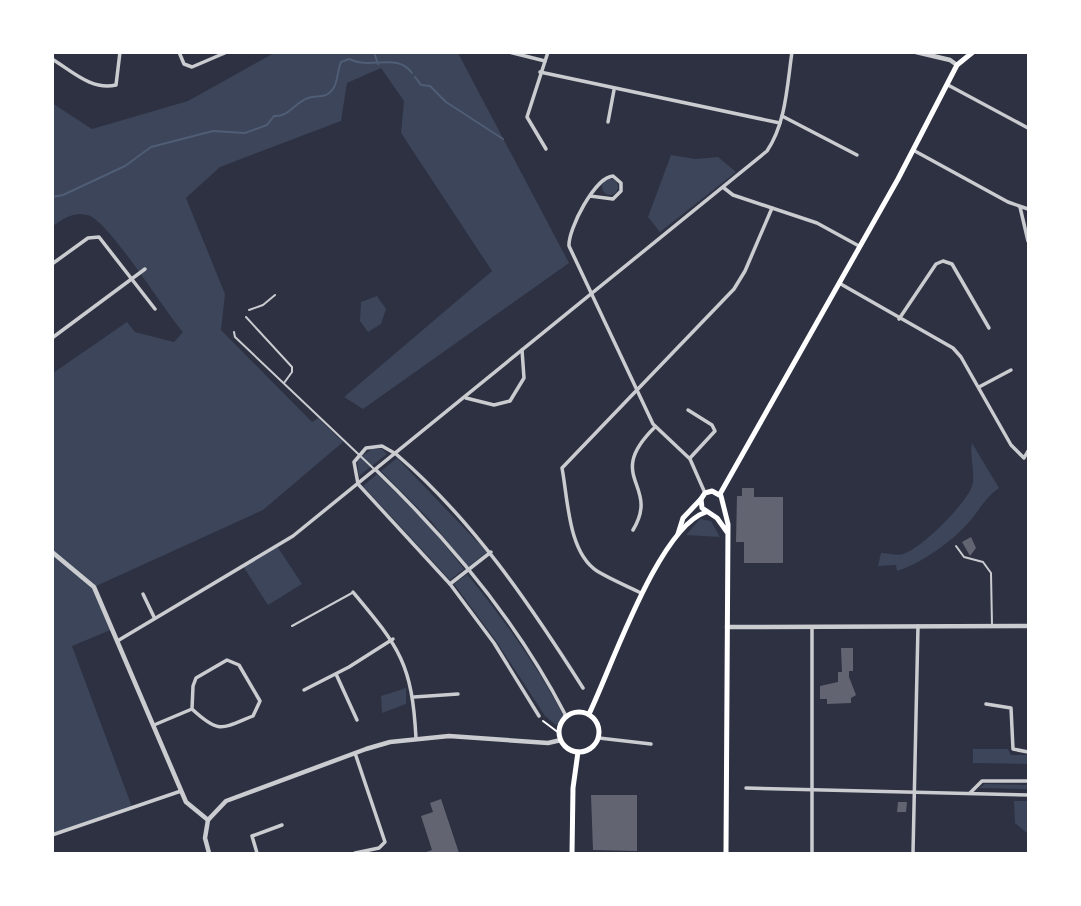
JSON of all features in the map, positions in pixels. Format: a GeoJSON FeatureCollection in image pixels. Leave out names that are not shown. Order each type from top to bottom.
{"type":"FeatureCollection","features":[{"type":"Feature","properties":{"kind":"main road"},"geometry":{"type":"LineString","coordinates":[[720,494],[913,150],[957,65],[973,52]]}},
{"type":"Feature","properties":{"kind":"main road"},"geometry":{"type":"LineString","coordinates":[[589,714],[643,594],[678,534],[684,518],[703,496],[712,491],[720,494],[727,532],[726,853]]}},
{"type":"Feature","properties":{"kind":"main road"},"geometry":{"type":"LineString","coordinates":[[703,496],[702,508],[727,532]]}},
{"type":"Feature","properties":{"kind":"main road"},"geometry":{"type":"LineString","coordinates":[[678,534],[689,521],[719,511],[723,501]]}},
{"type":"Feature","properties":{"kind":"main road"},"geometry":{"type":"LineString","coordinates":[[575,712],[589,714],[598,723],[599,738],[594,746],[578,752],[571,750],[560,736],[564,719],[575,712]]}},
{"type":"Feature","properties":{"kind":"main road"},"geometry":{"type":"LineString","coordinates":[[572,853],[573,788],[578,752]]}},
{"type":"Feature","properties":{"kind":"street"},"geometry":{"type":"LineString","coordinates":[[52,59],[98,87],[108,87],[116,85],[120,52]]}},
{"type":"Feature","properties":{"kind":"street"},"geometry":{"type":"LineString","coordinates":[[179,52],[184,64],[192,67],[227,52]]}},
{"type":"Feature","properties":{"kind":"street"},"geometry":{"type":"LineString","coordinates":[[509,52],[545,61]]}},
{"type":"Feature","properties":{"kind":"street"},"geometry":{"type":"LineString","coordinates":[[546,149],[527,117],[548,52]]}},
{"type":"Feature","properties":{"kind":"street"},"geometry":{"type":"LineString","coordinates":[[119,640],[293,536],[767,151],[782,116],[792,52]]}},
{"type":"Feature","properties":{"kind":"street"},"geometry":{"type":"LineString","coordinates":[[916,52],[950,60],[957,65]]}},
{"type":"Feature","properties":{"kind":"street"},"geometry":{"type":"LineString","coordinates":[[540,72],[780,123]]}},
{"type":"Feature","properties":{"kind":"street"},"geometry":{"type":"LineString","coordinates":[[948,85],[1028,128]]}},
{"type":"Feature","properties":{"kind":"street"},"geometry":{"type":"LineString","coordinates":[[608,122],[615,89]]}},
{"type":"Feature","properties":{"kind":"street"},"geometry":{"type":"LineString","coordinates":[[782,116],[858,155]]}},
{"type":"Feature","properties":{"kind":"street"},"geometry":{"type":"LineString","coordinates":[[913,150],[1028,209]]}},
{"type":"Feature","properties":{"kind":"street"},"geometry":{"type":"LineString","coordinates":[[590,196],[613,198],[621,191],[621,183],[613,176],[607,176],[597,183],[590,196],[568,240],[655,427],[690,459],[703,496]]}},
{"type":"Feature","properties":{"kind":"street"},"geometry":{"type":"LineString","coordinates":[[724,188],[733,195],[817,223],[859,246]]}},
{"type":"Feature","properties":{"kind":"street"},"geometry":{"type":"LineString","coordinates":[[1020,207],[1028,241]]}},
{"type":"Feature","properties":{"kind":"street"},"geometry":{"type":"LineString","coordinates":[[643,594],[595,570],[585,561],[578,548],[562,468],[739,282],[772,208]]}},
{"type":"Feature","properties":{"kind":"street"},"geometry":{"type":"LineString","coordinates":[[52,264],[88,237],[99,237],[155,309]]}},
{"type":"Feature","properties":{"kind":"street"},"geometry":{"type":"LineString","coordinates":[[900,318],[936,264],[943,261],[952,264],[989,328]]}},
{"type":"Feature","properties":{"kind":"street"},"geometry":{"type":"LineString","coordinates":[[52,338],[145,269]]}},
{"type":"Feature","properties":{"kind":"street"},"geometry":{"type":"LineString","coordinates":[[839,283],[953,348],[979,387],[1011,446],[1024,458],[1028,451]]}},
{"type":"Feature","properties":{"kind":"street"},"geometry":{"type":"LineString","coordinates":[[466,398],[494,405],[510,401],[524,378],[522,350]]}},
{"type":"Feature","properties":{"kind":"street"},"geometry":{"type":"LineString","coordinates":[[979,387],[1011,370]]}},
{"type":"Feature","properties":{"kind":"street"},"geometry":{"type":"LineString","coordinates":[[688,410],[712,425],[715,432],[690,459]]}},
{"type":"Feature","properties":{"kind":"street"},"geometry":{"type":"LineString","coordinates":[[633,530],[642,516],[643,503],[631,469],[635,451],[655,427]]}},
{"type":"Feature","properties":{"kind":"street"},"geometry":{"type":"LineString","coordinates":[[539,716],[494,643],[450,584],[358,484],[353,468],[358,454],[374,446],[396,454],[491,552],[535,611],[583,688]]}},
{"type":"Feature","properties":{"kind":"street"},"geometry":{"type":"LineString","coordinates":[[376,470],[430,523],[467,570],[547,678],[565,714],[564,719]]}},
{"type":"Feature","properties":{"kind":"street"},"geometry":{"type":"LineString","coordinates":[[52,552],[90,581],[119,640],[181,791],[191,808],[208,820]]}},
{"type":"Feature","properties":{"kind":"street"},"geometry":{"type":"LineString","coordinates":[[450,584],[491,552]]}},
{"type":"Feature","properties":{"kind":"street"},"geometry":{"type":"LineString","coordinates":[[353,592],[393,639],[414,697],[416,738]]}},
{"type":"Feature","properties":{"kind":"street"},"geometry":{"type":"LineString","coordinates":[[143,594],[154,617]]}},
{"type":"Feature","properties":{"kind":"street"},"geometry":{"type":"LineString","coordinates":[[912,853],[918,626]]}},
{"type":"Feature","properties":{"kind":"street"},"geometry":{"type":"LineString","coordinates":[[727,627],[1028,626]]}},
{"type":"Feature","properties":{"kind":"street"},"geometry":{"type":"LineString","coordinates":[[812,627],[812,853]]}},
{"type":"Feature","properties":{"kind":"street"},"geometry":{"type":"LineString","coordinates":[[304,690],[393,639]]}},
{"type":"Feature","properties":{"kind":"street"},"geometry":{"type":"LineString","coordinates":[[227,660],[239,665],[260,701],[253,716],[221,729],[208,724],[192,709],[193,686],[197,678],[227,660]]}},
{"type":"Feature","properties":{"kind":"street"},"geometry":{"type":"LineString","coordinates":[[336,673],[357,720]]}},
{"type":"Feature","properties":{"kind":"street"},"geometry":{"type":"LineString","coordinates":[[414,697],[458,694]]}},
{"type":"Feature","properties":{"kind":"street"},"geometry":{"type":"LineString","coordinates":[[986,704],[1011,708],[1013,749],[1028,752]]}},
{"type":"Feature","properties":{"kind":"street"},"geometry":{"type":"LineString","coordinates":[[154,725],[192,709]]}},
{"type":"Feature","properties":{"kind":"street"},"geometry":{"type":"LineString","coordinates":[[209,853],[205,838],[208,820],[226,801],[380,744],[449,736],[548,743],[560,736]]}},
{"type":"Feature","properties":{"kind":"street"},"geometry":{"type":"LineString","coordinates":[[599,738],[651,744]]}},
{"type":"Feature","properties":{"kind":"street"},"geometry":{"type":"LineString","coordinates":[[355,753],[382,830],[383,846],[355,853]]}},
{"type":"Feature","properties":{"kind":"street"},"geometry":{"type":"LineString","coordinates":[[970,793],[982,781],[1028,781]]}},
{"type":"Feature","properties":{"kind":"street"},"geometry":{"type":"LineString","coordinates":[[746,788],[1028,795]]}},
{"type":"Feature","properties":{"kind":"street"},"geometry":{"type":"LineString","coordinates":[[52,835],[181,791]]}},
{"type":"Feature","properties":{"kind":"street"},"geometry":{"type":"LineString","coordinates":[[257,853],[252,836],[282,825]]}},
{"type":"Feature","properties":{"kind":"lane"},"geometry":{"type":"LineString","coordinates":[[249,310],[263,305],[275,295]]}},
{"type":"Feature","properties":{"kind":"lane"},"geometry":{"type":"LineString","coordinates":[[246,317],[292,368],[284,384]]}},
{"type":"Feature","properties":{"kind":"lane"},"geometry":{"type":"LineString","coordinates":[[234,332],[235,337],[376,470]]}},
{"type":"Feature","properties":{"kind":"lane"},"geometry":{"type":"LineString","coordinates":[[956,546],[964,557],[983,562],[991,573],[992,626]]}},
{"type":"Feature","properties":{"kind":"lane"},"geometry":{"type":"LineString","coordinates":[[292,626],[353,592]]}},
{"type":"Feature","properties":{"kind":"path"},"geometry":{"type":"LineString","coordinates":[[539,716],[560,736]]}},
{"type":"Feature","properties":{"kind":"shaded area"},"geometry":{"type":"Polygon","coordinates":[[[274,53],[458,53],[569,263],[363,409],[344,397],[492,271],[401,133],[404,101],[381,68],[347,83],[341,121],[220,167],[186,198],[225,294],[221,330],[312,422],[318,418],[343,442],[263,510],[94,587],[113,629],[72,646],[132,807],[53,835],[53,373],[127,322],[135,332],[174,342],[183,332],[122,248],[96,220],[77,214],[53,226],[52,103],[92,129],[188,101],[274,53]]]}},
{"type":"Feature","properties":{"kind":"shaded area"},"geometry":{"type":"Polygon","coordinates":[[[671,155],[695,159],[718,157],[736,172],[660,232],[648,217],[671,155]]]}},
{"type":"Feature","properties":{"kind":"shaded area"},"geometry":{"type":"Polygon","coordinates":[[[610,179],[616,181],[616,193],[610,195],[604,193],[602,187],[604,181],[610,179]]]}},
{"type":"Feature","properties":{"kind":"shaded area"},"geometry":{"type":"Polygon","coordinates":[[[377,296],[386,309],[381,324],[368,332],[360,321],[361,302],[377,296]]]}},
{"type":"Feature","properties":{"kind":"shaded area"},"geometry":{"type":"Polygon","coordinates":[[[972,443],[999,488],[963,529],[927,557],[897,571],[896,565],[878,566],[881,553],[901,555],[921,544],[961,504],[973,481],[972,443]]]}},
{"type":"Feature","properties":{"kind":"shaded area"},"geometry":{"type":"Polygon","coordinates":[[[372,449],[382,449],[387,454],[359,476],[357,459],[372,449]]]}},
{"type":"Feature","properties":{"kind":"shaded area"},"geometry":{"type":"Polygon","coordinates":[[[397,458],[487,552],[468,567],[431,521],[381,471],[397,458]]]}},
{"type":"Feature","properties":{"kind":"shaded area"},"geometry":{"type":"Polygon","coordinates":[[[377,474],[428,524],[464,569],[450,580],[363,486],[377,474]]]}},
{"type":"Feature","properties":{"kind":"shaded area"},"geometry":{"type":"Polygon","coordinates":[[[700,519],[711,521],[720,537],[686,535],[700,519]]]}},
{"type":"Feature","properties":{"kind":"shaded area"},"geometry":{"type":"Polygon","coordinates":[[[277,546],[302,584],[268,605],[243,566],[277,546]]]}},
{"type":"Feature","properties":{"kind":"shaded area"},"geometry":{"type":"Polygon","coordinates":[[[467,574],[544,680],[565,719],[556,725],[545,716],[496,641],[454,584],[467,574]]]}},
{"type":"Feature","properties":{"kind":"shaded area"},"geometry":{"type":"Polygon","coordinates":[[[406,688],[406,704],[382,713],[381,696],[406,688]]]}},
{"type":"Feature","properties":{"kind":"shaded area"},"geometry":{"type":"Polygon","coordinates":[[[973,749],[1008,749],[1011,755],[1028,755],[1028,764],[973,763],[973,749]]]}},
{"type":"Feature","properties":{"kind":"shaded area"},"geometry":{"type":"Polygon","coordinates":[[[985,784],[1028,785],[1028,789],[979,788],[985,784]]]}},
{"type":"Feature","properties":{"kind":"shaded area"},"geometry":{"type":"Polygon","coordinates":[[[1014,801],[1028,801],[1028,834],[1015,823],[1014,801]]]}},
{"type":"Feature","properties":{"kind":"building"},"geometry":{"type":"Polygon","coordinates":[[[742,488],[754,488],[754,497],[783,497],[783,563],[744,563],[744,542],[736,542],[737,496],[742,496],[742,488]]]}},
{"type":"Feature","properties":{"kind":"building"},"geometry":{"type":"Polygon","coordinates":[[[971,537],[976,548],[970,556],[962,542],[971,537]]]}},
{"type":"Feature","properties":{"kind":"building"},"geometry":{"type":"Polygon","coordinates":[[[841,648],[853,648],[853,671],[849,671],[849,677],[856,695],[851,698],[851,703],[827,704],[827,699],[820,699],[820,686],[838,682],[838,672],[842,672],[841,648]]]}},
{"type":"Feature","properties":{"kind":"building"},"geometry":{"type":"Polygon","coordinates":[[[591,795],[637,795],[637,851],[593,850],[591,795]]]}},
{"type":"Feature","properties":{"kind":"building"},"geometry":{"type":"Polygon","coordinates":[[[441,799],[459,853],[423,853],[432,850],[421,816],[433,812],[430,803],[441,799]]]}},
{"type":"Feature","properties":{"kind":"building"},"geometry":{"type":"Polygon","coordinates":[[[898,802],[907,802],[906,812],[897,812],[898,802]]]}},
{"type":"Feature","properties":{"kind":"waterway"},"geometry":{"type":"LineString","coordinates":[[374,52],[378,64]]}},
{"type":"Feature","properties":{"kind":"waterway"},"geometry":{"type":"LineString","coordinates":[[52,197],[63,195],[125,166],[151,147],[213,131],[245,133],[267,125],[274,116],[284,114],[303,100],[330,92],[336,83],[341,62],[349,59],[366,63],[391,62],[406,67],[412,73]]}},
{"type":"Feature","properties":{"kind":"waterway"},"geometry":{"type":"LineString","coordinates":[[415,77],[421,85],[430,86],[446,102],[503,139]]}}]}
